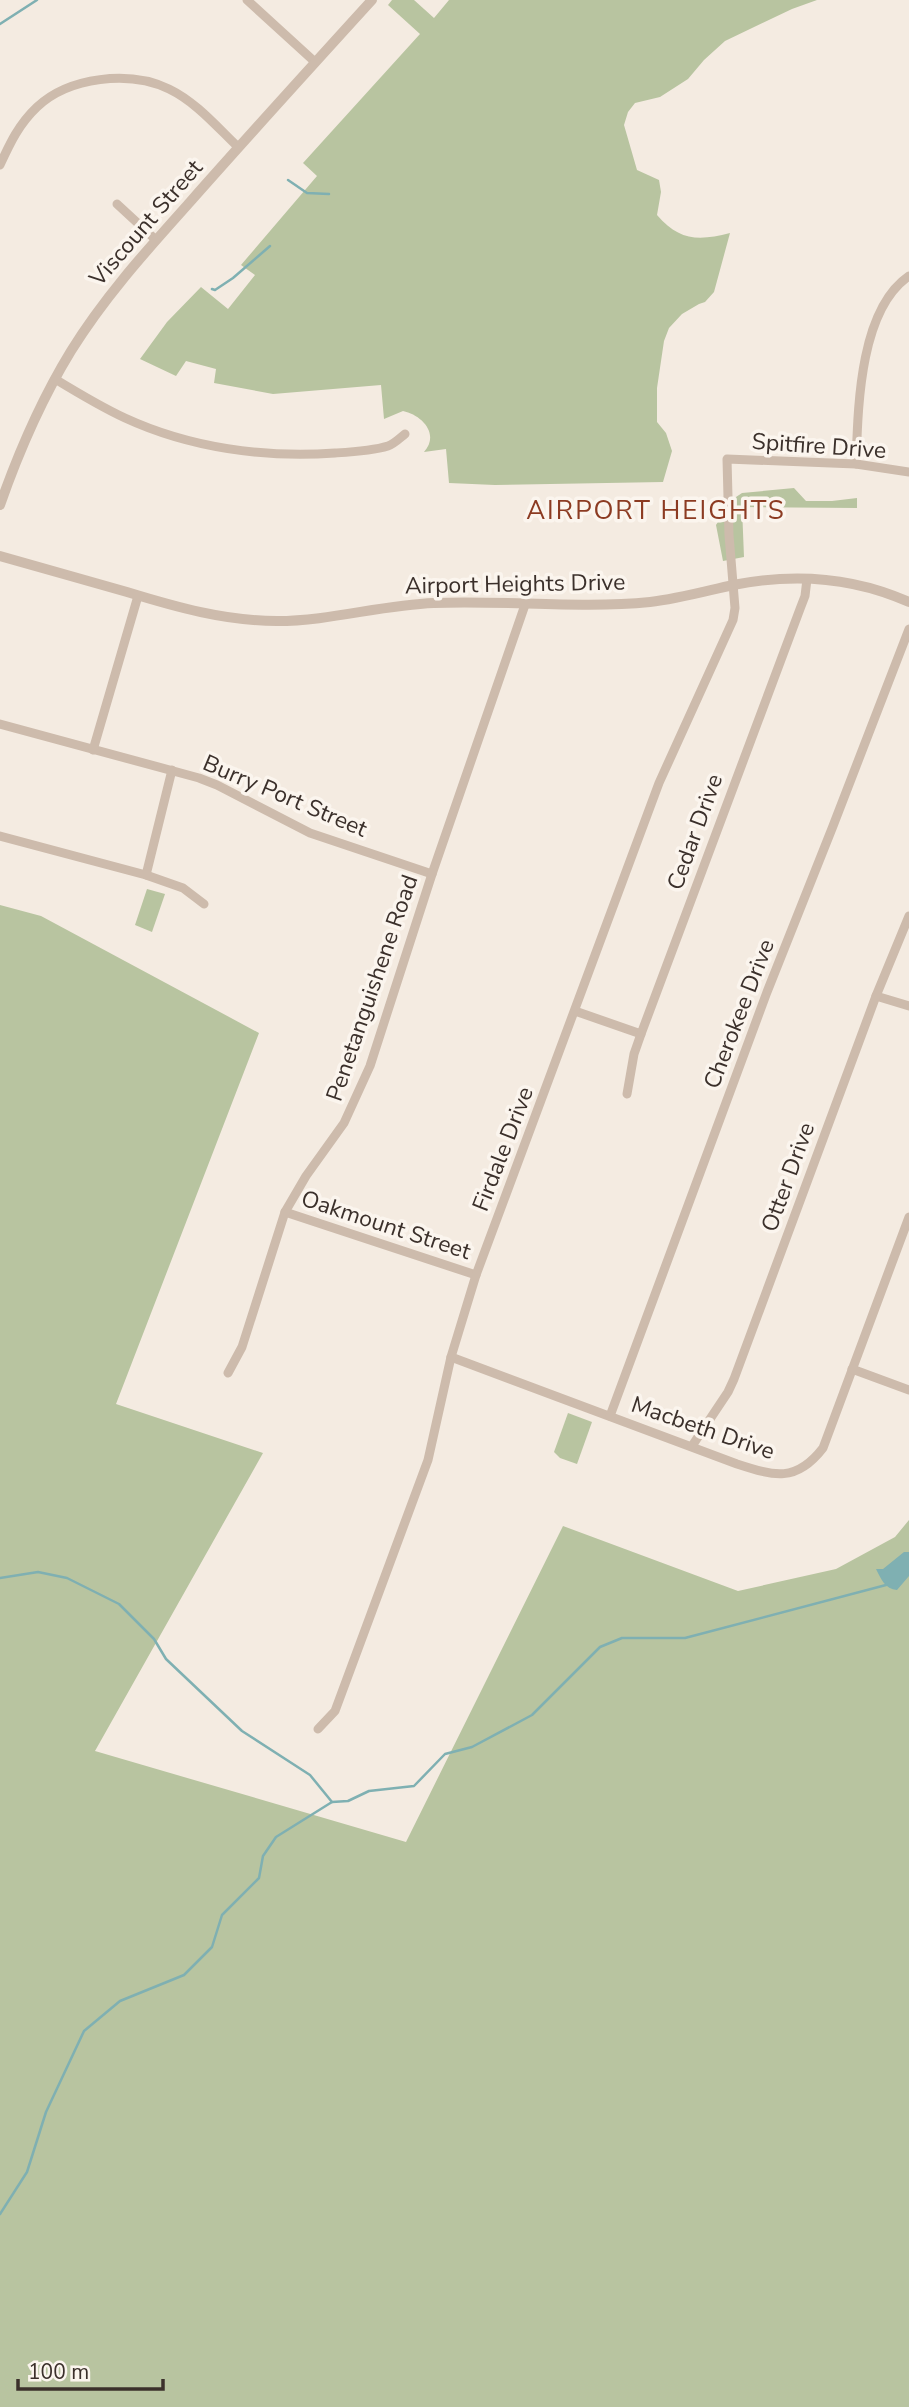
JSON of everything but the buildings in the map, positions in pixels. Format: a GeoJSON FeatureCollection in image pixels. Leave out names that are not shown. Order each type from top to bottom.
{"type":"FeatureCollection","features":[{"type":"Feature","properties":{"kind":"street"},"geometry":{"type":"LineString","coordinates":[[247,0],[315,62]]}},
{"type":"Feature","properties":{"kind":"street","name":"Viscount Street"},"geometry":{"type":"LineString","coordinates":[[0,505],[24,440],[55,379],[100,309],[156,240],[372,0]]}},
{"type":"Feature","properties":{"kind":"street"},"geometry":{"type":"LineString","coordinates":[[0,165],[16,132],[39,105],[66,89],[96,80],[144,81],[170,89],[197,108],[239,147]]}},
{"type":"Feature","properties":{"kind":"street"},"geometry":{"type":"LineString","coordinates":[[117,204],[156,240]]}},
{"type":"Feature","properties":{"kind":"street"},"geometry":{"type":"LineString","coordinates":[[856,464],[858,401],[875,319],[896,285],[909,276]]}},
{"type":"Feature","properties":{"kind":"street"},"geometry":{"type":"LineString","coordinates":[[55,379],[125,418],[170,435],[232,449],[294,455],[347,452],[390,446],[405,434]]}},
{"type":"Feature","properties":{"kind":"street","name":"Spitfire Drive"},"geometry":{"type":"LineString","coordinates":[[727,459],[856,464],[909,472]]}},
{"type":"Feature","properties":{"kind":"street","name":"Firdale Drive"},"geometry":{"type":"LineString","coordinates":[[318,1729],[335,1711],[428,1460],[451,1357],[476,1275],[659,783],[729,631],[735,608],[727,459]]}},
{"type":"Feature","properties":{"kind":"street","name":"Airport Heights Drive"},"geometry":{"type":"LineString","coordinates":[[0,556],[138,596],[209,614],[254,621],[300,621],[432,603],[638,603],[777,579],[853,583],[909,601]]}},
{"type":"Feature","properties":{"kind":"street","name":"Cedar Drive"},"geometry":{"type":"LineString","coordinates":[[628,1094],[634,1054],[805,596],[807,579]]}},
{"type":"Feature","properties":{"kind":"street"},"geometry":{"type":"LineString","coordinates":[[93,750],[138,596]]}},
{"type":"Feature","properties":{"kind":"street","name":"Penetanguishene Road"},"geometry":{"type":"LineString","coordinates":[[228,1373],[242,1347],[285,1212],[306,1176],[344,1123],[363,1085],[526,602]]}},
{"type":"Feature","properties":{"kind":"street","name":"Cherokee Drive"},"geometry":{"type":"LineString","coordinates":[[610,1416],[767,992],[834,827],[909,629]]}},
{"type":"Feature","properties":{"kind":"street","name":"Burry Port Street"},"geometry":{"type":"LineString","coordinates":[[0,724],[172,770],[217,785],[310,833],[432,874]]}},
{"type":"Feature","properties":{"kind":"street"},"geometry":{"type":"LineString","coordinates":[[146,874],[172,770]]}},
{"type":"Feature","properties":{"kind":"street"},"geometry":{"type":"LineString","coordinates":[[0,836],[146,874],[183,888],[204,904]]}},
{"type":"Feature","properties":{"kind":"street","name":"Otter Drive"},"geometry":{"type":"LineString","coordinates":[[692,1446],[734,1380],[876,996],[909,916]]}},
{"type":"Feature","properties":{"kind":"street"},"geometry":{"type":"LineString","coordinates":[[876,996],[909,1006]]}},
{"type":"Feature","properties":{"kind":"street"},"geometry":{"type":"LineString","coordinates":[[575,1011],[641,1034]]}},
{"type":"Feature","properties":{"kind":"street","name":"Oakmount Street"},"geometry":{"type":"LineString","coordinates":[[285,1212],[476,1275]]}},
{"type":"Feature","properties":{"kind":"street","name":"Macbeth Drive"},"geometry":{"type":"LineString","coordinates":[[451,1357],[737,1464],[775,1475],[789,1474],[813,1461],[823,1448],[909,1217]]}},
{"type":"Feature","properties":{"kind":"street"},"geometry":{"type":"LineString","coordinates":[[852,1369],[909,1390]]}},
{"type":"Feature","properties":{"kind":"green space"},"geometry":{"type":"Polygon","coordinates":[[[392,0],[414,0],[434,18],[449,0],[817,0],[725,41],[688,79],[660,97],[635,103],[628,112],[624,125],[637,170],[659,180],[661,192],[657,215],[673,230],[690,237],[730,233],[714,292],[705,302],[682,314],[669,328],[664,341],[657,388],[657,422],[666,433],[672,451],[663,482],[495,485],[449,483],[446,449],[424,452],[430,439],[427,426],[422,421],[403,411],[384,419],[381,385],[273,394],[214,383],[216,369],[186,361],[176,376],[140,359],[167,322],[201,287],[228,309],[255,275],[241,265],[317,176],[303,163],[420,34],[388,5],[392,0]]]}},
{"type":"Feature","properties":{"kind":"green space"},"geometry":{"type":"Polygon","coordinates":[[[794,488],[806,501],[857,498],[857,508],[742,507],[744,557],[723,561],[716,525],[733,499],[742,493],[794,488]]]}},
{"type":"Feature","properties":{"kind":"green space"},"geometry":{"type":"Polygon","coordinates":[[[147,889],[165,894],[152,932],[135,925],[147,889]]]}},
{"type":"Feature","properties":{"kind":"green space"},"geometry":{"type":"Polygon","coordinates":[[[0,905],[41,916],[259,1033],[116,1404],[263,1453],[95,1751],[406,1842],[563,1526],[738,1591],[836,1569],[895,1537],[909,1520],[909,2407],[0,2407],[0,905]]]}},
{"type":"Feature","properties":{"kind":"green space"},"geometry":{"type":"Polygon","coordinates":[[[568,1413],[592,1422],[577,1464],[560,1458],[554,1452],[568,1413]]]}},
{"type":"Feature","properties":{"kind":"water"},"geometry":{"type":"Polygon","coordinates":[[[904,1552],[909,1552],[909,1576],[897,1590],[889,1588],[876,1569],[883,1569],[904,1552]]]}},
{"type":"Feature","properties":{"kind":"waterway"},"geometry":{"type":"LineString","coordinates":[[0,24],[37,0]]}},
{"type":"Feature","properties":{"kind":"waterway"},"geometry":{"type":"LineString","coordinates":[[288,180],[307,193],[329,194]]}},
{"type":"Feature","properties":{"kind":"waterway"},"geometry":{"type":"LineString","coordinates":[[212,289],[215,290],[233,278],[270,246]]}},
{"type":"Feature","properties":{"kind":"waterway"},"geometry":{"type":"LineString","coordinates":[[0,1578],[38,1572],[67,1578],[119,1604],[154,1639],[166,1659],[242,1731],[310,1775],[332,1802]]}},
{"type":"Feature","properties":{"kind":"waterway"},"geometry":{"type":"LineString","coordinates":[[0,2214],[27,2172],[46,2112],[84,2031],[120,2001],[184,1975],[212,1947],[222,1915],[259,1878],[263,1856],[276,1837],[332,1802],[348,1801],[369,1791],[414,1786],[445,1754],[472,1747],[532,1715],[600,1647],[622,1638],[685,1638],[886,1585]]}},
{"type":"Feature","properties":{"kind":"district","name":"AIRPORT HEIGHTS"},"geometry":{"type":"Point","coordinates":[656,510]}}]}
